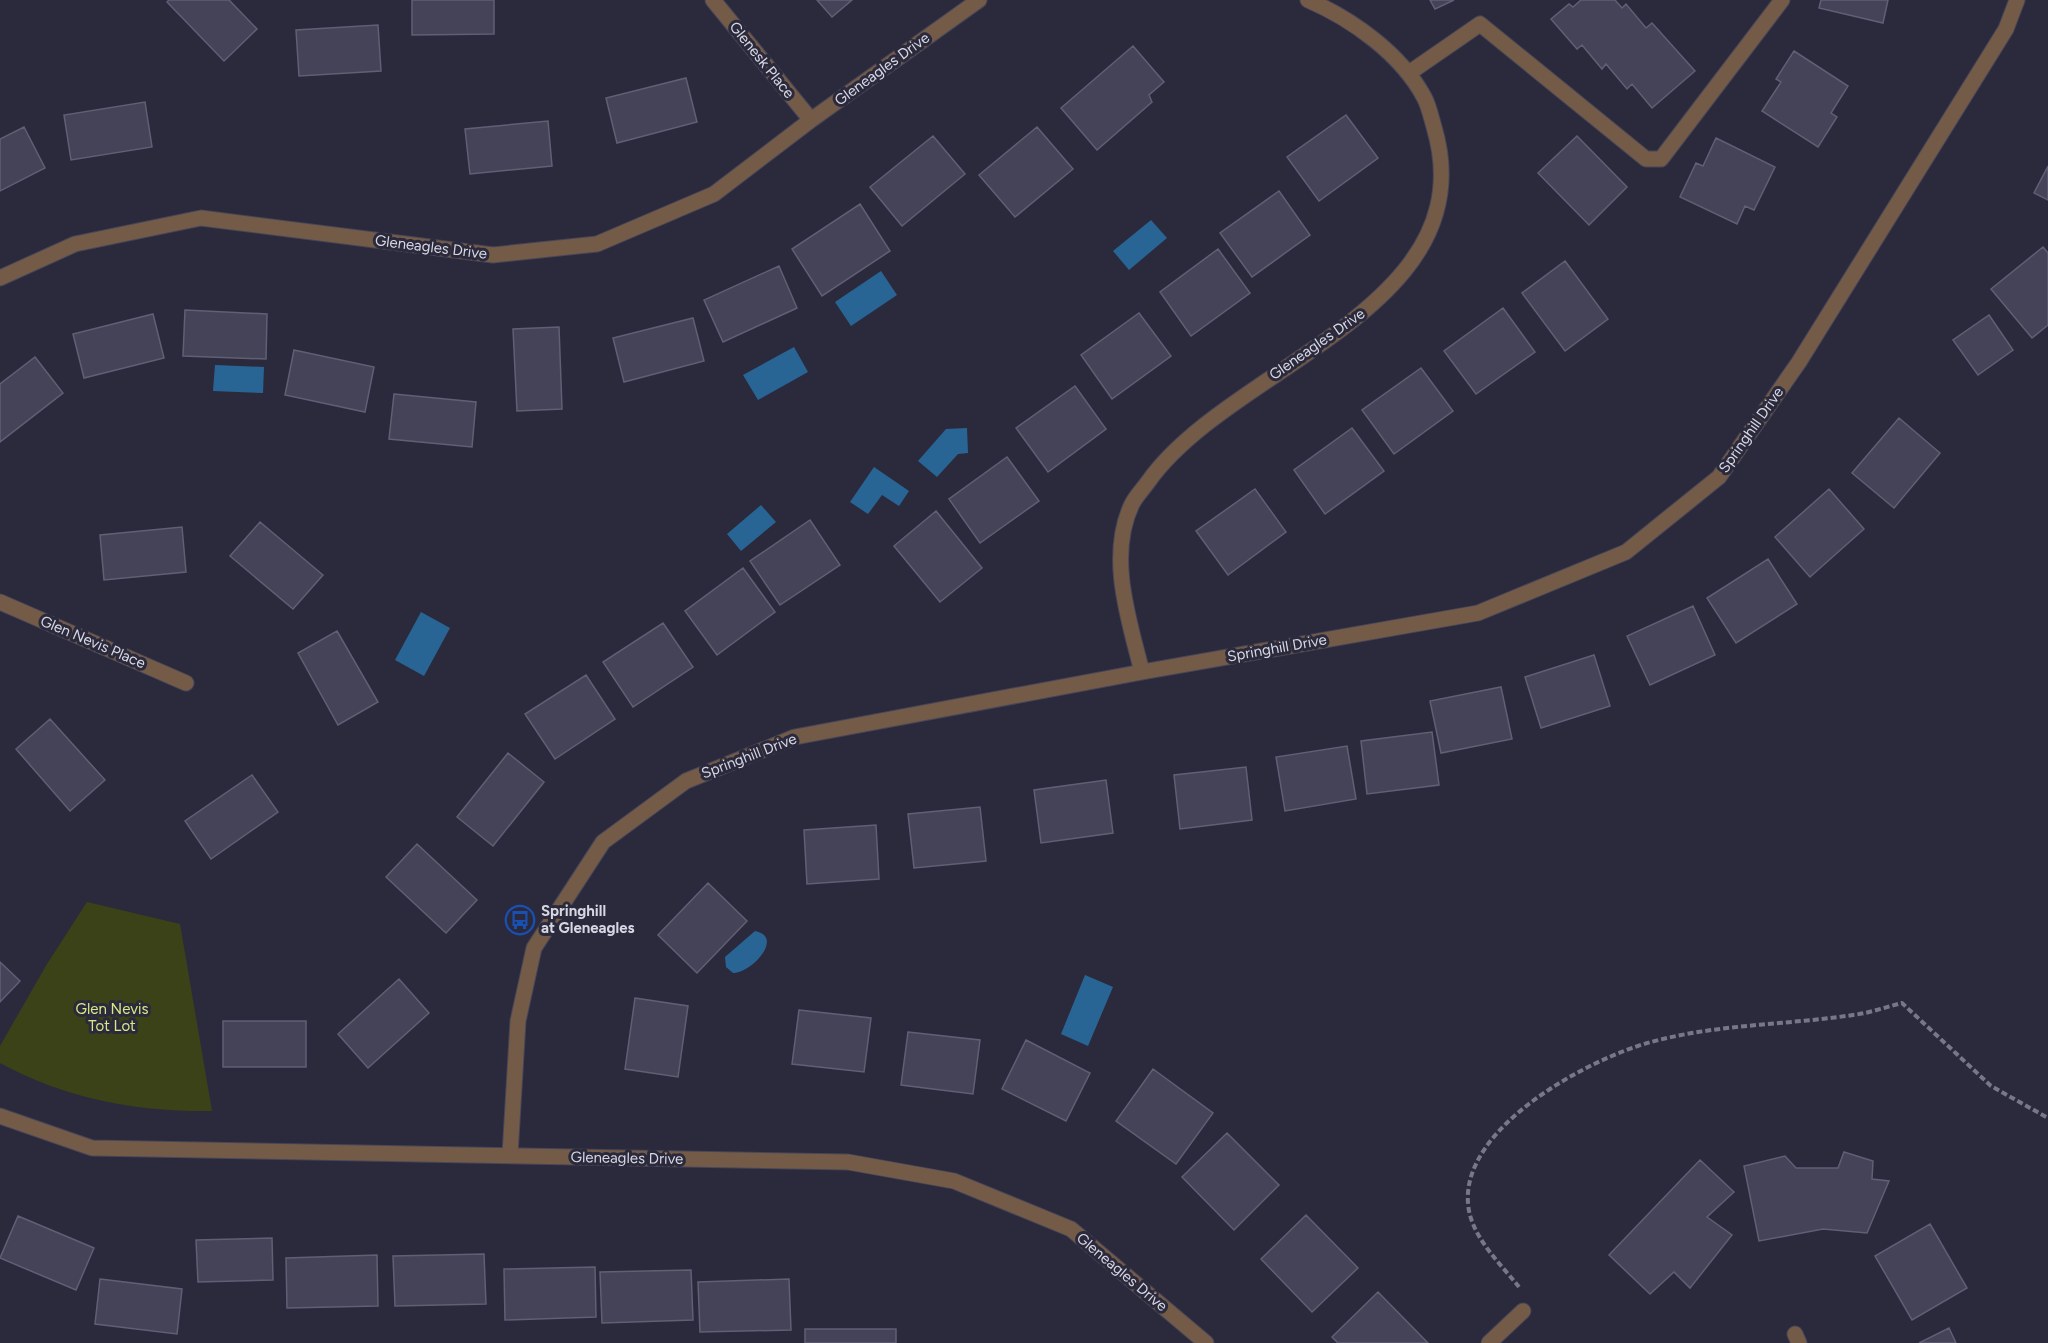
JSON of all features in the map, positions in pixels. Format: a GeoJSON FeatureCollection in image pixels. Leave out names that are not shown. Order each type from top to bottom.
{"type":"FeatureCollection","features":[{"type":"Feature","properties":{"kind":"street","name":"Glenesk Place"},"geometry":{"type":"LineString","coordinates":[[714,0],[811,120]]}},
{"type":"Feature","properties":{"kind":"street","name":"Gleneagles Drive"},"geometry":{"type":"LineString","coordinates":[[0,278],[75,244],[201,218],[493,255],[597,244],[714,194],[811,120],[979,0]]}},
{"type":"Feature","properties":{"kind":"street","name":"Gleneagles Drive"},"geometry":{"type":"LineString","coordinates":[[1142,672],[1125,605],[1120,547],[1132,504],[1164,459],[1217,414],[1366,312],[1418,256],[1442,200],[1439,144],[1426,99],[1409,73],[1379,44],[1327,8],[1308,0]]}},
{"type":"Feature","properties":{"kind":"street"},"geometry":{"type":"LineString","coordinates":[[1409,73],[1480,24],[1646,159],[1661,159],[1782,0]]}},
{"type":"Feature","properties":{"kind":"street","name":"Springhill Drive"},"geometry":{"type":"LineString","coordinates":[[510,1155],[518,1021],[534,948],[603,842],[686,781],[795,737],[1142,672],[1478,613],[1626,552],[1719,477],[1823,324],[2006,29],[2017,0]]}},
{"type":"Feature","properties":{"kind":"street","name":"Glen Nevis Place"},"geometry":{"type":"LineString","coordinates":[[0,602],[186,683]]}},
{"type":"Feature","properties":{"kind":"street","name":"Gleneagles Drive"},"geometry":{"type":"LineString","coordinates":[[0,1116],[92,1148],[848,1162],[954,1181],[1071,1229],[1206,1343]]}},
{"type":"Feature","properties":{"kind":"street"},"geometry":{"type":"LineString","coordinates":[[1490,1343],[1523,1311]]}},
{"type":"Feature","properties":{"kind":"path"},"geometry":{"type":"LineString","coordinates":[[1523,1311],[1527,1297],[1488,1249],[1473,1225],[1468,1203],[1476,1161],[1489,1141],[1524,1108],[1605,1058],[1650,1042],[1709,1030],[1856,1015],[1902,1003],[1990,1086],[2048,1118]]}},
{"type":"Feature","properties":{"kind":"green space","name":"Glen Nevis Tot Lot"},"geometry":{"type":"Polygon","coordinates":[[[87,902],[180,924],[212,1111],[157,1109],[103,1101],[50,1086],[0,1063],[0,1046],[47,964],[87,902]]]}},
{"type":"Feature","properties":{"kind":"water"},"geometry":{"type":"Polygon","coordinates":[[[1151,220],[1167,238],[1129,270],[1113,251],[1151,220]]]}},
{"type":"Feature","properties":{"kind":"water"},"geometry":{"type":"Polygon","coordinates":[[[881,271],[897,295],[851,326],[835,302],[881,271]]]}},
{"type":"Feature","properties":{"kind":"water"},"geometry":{"type":"Polygon","coordinates":[[[794,347],[808,372],[758,400],[743,375],[794,347]]]}},
{"type":"Feature","properties":{"kind":"water"},"geometry":{"type":"Polygon","coordinates":[[[215,365],[264,367],[263,393],[213,391],[215,365]]]}},
{"type":"Feature","properties":{"kind":"water"},"geometry":{"type":"Polygon","coordinates":[[[967,428],[968,453],[958,454],[937,477],[918,461],[946,429],[967,428]]]}},
{"type":"Feature","properties":{"kind":"water"},"geometry":{"type":"Polygon","coordinates":[[[874,467],[909,491],[899,506],[882,495],[868,514],[850,502],[874,467]]]}},
{"type":"Feature","properties":{"kind":"water"},"geometry":{"type":"Polygon","coordinates":[[[761,505],[776,522],[741,551],[727,534],[761,505]]]}},
{"type":"Feature","properties":{"kind":"water"},"geometry":{"type":"Polygon","coordinates":[[[421,612],[450,628],[424,676],[395,660],[421,612]]]}},
{"type":"Feature","properties":{"kind":"water"},"geometry":{"type":"Polygon","coordinates":[[[755,931],[767,940],[766,947],[756,961],[733,973],[726,967],[725,957],[755,931]]]}},
{"type":"Feature","properties":{"kind":"water"},"geometry":{"type":"Polygon","coordinates":[[[1085,975],[1113,987],[1088,1046],[1061,1034],[1085,975]]]}},
{"type":"Feature","properties":{"kind":"building"},"geometry":{"type":"Polygon","coordinates":[[[169,0],[229,0],[257,29],[224,61],[167,2],[169,0]]]}},
{"type":"Feature","properties":{"kind":"building"},"geometry":{"type":"Polygon","coordinates":[[[412,0],[494,0],[494,34],[412,35],[412,0]]]}},
{"type":"Feature","properties":{"kind":"building"},"geometry":{"type":"Polygon","coordinates":[[[817,0],[852,0],[832,17],[817,0]]]}},
{"type":"Feature","properties":{"kind":"building"},"geometry":{"type":"Polygon","coordinates":[[[1430,0],[1454,0],[1435,9],[1430,0]]]}},
{"type":"Feature","properties":{"kind":"building"},"geometry":{"type":"Polygon","coordinates":[[[1581,0],[1615,0],[1622,8],[1626,4],[1646,28],[1652,23],[1695,71],[1652,108],[1632,84],[1627,89],[1606,64],[1602,69],[1582,45],[1577,49],[1551,19],[1569,4],[1573,7],[1581,0]]]}},
{"type":"Feature","properties":{"kind":"building"},"geometry":{"type":"Polygon","coordinates":[[[1821,0],[1888,0],[1883,23],[1819,8],[1821,0]]]}},
{"type":"Feature","properties":{"kind":"building"},"geometry":{"type":"Polygon","coordinates":[[[378,25],[381,71],[299,76],[296,30],[378,25]]]}},
{"type":"Feature","properties":{"kind":"building"},"geometry":{"type":"Polygon","coordinates":[[[1133,46],[1164,82],[1149,95],[1152,102],[1097,150],[1061,108],[1133,46]]]}},
{"type":"Feature","properties":{"kind":"building"},"geometry":{"type":"Polygon","coordinates":[[[1794,51],[1848,86],[1831,113],[1837,117],[1818,147],[1762,111],[1781,82],[1776,79],[1794,51]]]}},
{"type":"Feature","properties":{"kind":"building"},"geometry":{"type":"Polygon","coordinates":[[[686,78],[697,122],[617,143],[606,98],[686,78]]]}},
{"type":"Feature","properties":{"kind":"building"},"geometry":{"type":"Polygon","coordinates":[[[145,102],[152,147],[71,160],[64,115],[145,102]]]}},
{"type":"Feature","properties":{"kind":"building"},"geometry":{"type":"Polygon","coordinates":[[[1346,115],[1378,158],[1319,201],[1287,157],[1346,115]]]}},
{"type":"Feature","properties":{"kind":"building"},"geometry":{"type":"Polygon","coordinates":[[[548,121],[552,166],[470,174],[465,129],[548,121]]]}},
{"type":"Feature","properties":{"kind":"building"},"geometry":{"type":"Polygon","coordinates":[[[24,127],[45,168],[0,191],[0,139],[24,127]]]}},
{"type":"Feature","properties":{"kind":"building"},"geometry":{"type":"Polygon","coordinates":[[[1037,127],[1073,169],[1015,217],[979,175],[1037,127]]]}},
{"type":"Feature","properties":{"kind":"building"},"geometry":{"type":"Polygon","coordinates":[[[933,136],[965,174],[902,226],[870,187],[933,136]]]}},
{"type":"Feature","properties":{"kind":"building"},"geometry":{"type":"Polygon","coordinates":[[[1577,136],[1627,187],[1589,225],[1538,173],[1577,136]]]}},
{"type":"Feature","properties":{"kind":"building"},"geometry":{"type":"Polygon","coordinates":[[[1716,138],[1775,167],[1754,210],[1745,206],[1737,224],[1680,197],[1696,163],[1703,166],[1716,138]]]}},
{"type":"Feature","properties":{"kind":"building"},"geometry":{"type":"Polygon","coordinates":[[[2048,166],[2048,200],[2034,193],[2048,166]]]}},
{"type":"Feature","properties":{"kind":"building"},"geometry":{"type":"Polygon","coordinates":[[[1279,191],[1310,235],[1252,277],[1220,233],[1279,191]]]}},
{"type":"Feature","properties":{"kind":"building"},"geometry":{"type":"Polygon","coordinates":[[[860,204],[890,251],[822,296],[792,249],[860,204]]]}},
{"type":"Feature","properties":{"kind":"building"},"geometry":{"type":"Polygon","coordinates":[[[2043,247],[2048,253],[2048,325],[2032,338],[1991,289],[2043,247]]]}},
{"type":"Feature","properties":{"kind":"building"},"geometry":{"type":"Polygon","coordinates":[[[1218,249],[1250,293],[1191,336],[1160,292],[1218,249]]]}},
{"type":"Feature","properties":{"kind":"building"},"geometry":{"type":"Polygon","coordinates":[[[1565,261],[1608,319],[1565,351],[1522,293],[1565,261]]]}},
{"type":"Feature","properties":{"kind":"building"},"geometry":{"type":"Polygon","coordinates":[[[779,266],[797,308],[723,342],[704,300],[779,266]]]}},
{"type":"Feature","properties":{"kind":"building"},"geometry":{"type":"Polygon","coordinates":[[[1503,308],[1535,352],[1476,394],[1444,351],[1503,308]]]}},
{"type":"Feature","properties":{"kind":"building"},"geometry":{"type":"Polygon","coordinates":[[[185,310],[267,314],[266,359],[183,356],[185,310]]]}},
{"type":"Feature","properties":{"kind":"building"},"geometry":{"type":"Polygon","coordinates":[[[1139,313],[1171,356],[1112,399],[1081,355],[1139,313]]]}},
{"type":"Feature","properties":{"kind":"building"},"geometry":{"type":"Polygon","coordinates":[[[153,314],[164,358],[84,378],[73,334],[153,314]]]}},
{"type":"Feature","properties":{"kind":"building"},"geometry":{"type":"Polygon","coordinates":[[[1989,315],[2013,350],[1978,375],[1953,340],[1989,315]]]}},
{"type":"Feature","properties":{"kind":"building"},"geometry":{"type":"Polygon","coordinates":[[[693,318],[704,361],[624,382],[613,338],[693,318]]]}},
{"type":"Feature","properties":{"kind":"building"},"geometry":{"type":"Polygon","coordinates":[[[559,327],[562,409],[517,411],[513,329],[559,327]]]}},
{"type":"Feature","properties":{"kind":"building"},"geometry":{"type":"Polygon","coordinates":[[[294,350],[374,367],[365,412],[285,395],[294,350]]]}},
{"type":"Feature","properties":{"kind":"building"},"geometry":{"type":"Polygon","coordinates":[[[35,357],[63,393],[0,442],[0,384],[35,357]]]}},
{"type":"Feature","properties":{"kind":"building"},"geometry":{"type":"Polygon","coordinates":[[[1421,368],[1453,411],[1394,454],[1362,410],[1421,368]]]}},
{"type":"Feature","properties":{"kind":"building"},"geometry":{"type":"Polygon","coordinates":[[[1075,386],[1106,429],[1048,472],[1016,428],[1075,386]]]}},
{"type":"Feature","properties":{"kind":"building"},"geometry":{"type":"Polygon","coordinates":[[[394,394],[476,402],[472,447],[389,439],[394,394]]]}},
{"type":"Feature","properties":{"kind":"building"},"geometry":{"type":"Polygon","coordinates":[[[1899,418],[1940,453],[1894,508],[1852,473],[1899,418]]]}},
{"type":"Feature","properties":{"kind":"building"},"geometry":{"type":"Polygon","coordinates":[[[1352,428],[1384,471],[1325,514],[1294,470],[1352,428]]]}},
{"type":"Feature","properties":{"kind":"building"},"geometry":{"type":"Polygon","coordinates":[[[1007,457],[1039,501],[980,543],[949,499],[1007,457]]]}},
{"type":"Feature","properties":{"kind":"building"},"geometry":{"type":"Polygon","coordinates":[[[1255,489],[1286,532],[1228,575],[1196,531],[1255,489]]]}},
{"type":"Feature","properties":{"kind":"building"},"geometry":{"type":"Polygon","coordinates":[[[1829,489],[1864,529],[1810,577],[1775,537],[1829,489]]]}},
{"type":"Feature","properties":{"kind":"building"},"geometry":{"type":"Polygon","coordinates":[[[936,511],[982,568],[940,602],[894,546],[936,511]]]}},
{"type":"Feature","properties":{"kind":"building"},"geometry":{"type":"Polygon","coordinates":[[[810,520],[840,565],[780,605],[750,561],[810,520]]]}},
{"type":"Feature","properties":{"kind":"building"},"geometry":{"type":"Polygon","coordinates":[[[260,522],[323,575],[293,609],[230,556],[260,522]]]}},
{"type":"Feature","properties":{"kind":"building"},"geometry":{"type":"Polygon","coordinates":[[[182,527],[186,572],[104,580],[100,535],[182,527]]]}},
{"type":"Feature","properties":{"kind":"building"},"geometry":{"type":"Polygon","coordinates":[[[1768,559],[1797,604],[1736,643],[1707,598],[1768,559]]]}},
{"type":"Feature","properties":{"kind":"building"},"geometry":{"type":"Polygon","coordinates":[[[743,568],[775,612],[717,655],[685,611],[743,568]]]}},
{"type":"Feature","properties":{"kind":"building"},"geometry":{"type":"Polygon","coordinates":[[[1693,606],[1715,655],[1650,685],[1627,636],[1693,606]]]}},
{"type":"Feature","properties":{"kind":"building"},"geometry":{"type":"Polygon","coordinates":[[[663,623],[693,667],[633,707],[603,662],[663,623]]]}},
{"type":"Feature","properties":{"kind":"building"},"geometry":{"type":"Polygon","coordinates":[[[337,631],[378,702],[338,725],[298,653],[337,631]]]}},
{"type":"Feature","properties":{"kind":"building"},"geometry":{"type":"Polygon","coordinates":[[[1594,655],[1610,706],[1541,728],[1525,677],[1594,655]]]}},
{"type":"Feature","properties":{"kind":"building"},"geometry":{"type":"Polygon","coordinates":[[[586,675],[615,719],[555,759],[525,714],[586,675]]]}},
{"type":"Feature","properties":{"kind":"building"},"geometry":{"type":"Polygon","coordinates":[[[1501,687],[1512,739],[1441,753],[1430,701],[1501,687]]]}},
{"type":"Feature","properties":{"kind":"building"},"geometry":{"type":"Polygon","coordinates":[[[50,719],[105,780],[70,811],[16,749],[50,719]]]}},
{"type":"Feature","properties":{"kind":"building"},"geometry":{"type":"Polygon","coordinates":[[[1432,732],[1439,785],[1367,794],[1361,741],[1432,732]]]}},
{"type":"Feature","properties":{"kind":"building"},"geometry":{"type":"Polygon","coordinates":[[[1347,746],[1356,799],[1285,811],[1276,757],[1347,746]]]}},
{"type":"Feature","properties":{"kind":"building"},"geometry":{"type":"Polygon","coordinates":[[[508,753],[544,782],[493,846],[457,817],[508,753]]]}},
{"type":"Feature","properties":{"kind":"building"},"geometry":{"type":"Polygon","coordinates":[[[1246,767],[1252,820],[1180,829],[1174,775],[1246,767]]]}},
{"type":"Feature","properties":{"kind":"building"},"geometry":{"type":"Polygon","coordinates":[[[252,775],[278,812],[211,859],[185,821],[252,775]]]}},
{"type":"Feature","properties":{"kind":"building"},"geometry":{"type":"Polygon","coordinates":[[[1106,780],[1113,833],[1041,843],[1034,790],[1106,780]]]}},
{"type":"Feature","properties":{"kind":"building"},"geometry":{"type":"Polygon","coordinates":[[[980,807],[986,861],[914,868],[908,814],[980,807]]]}},
{"type":"Feature","properties":{"kind":"building"},"geometry":{"type":"Polygon","coordinates":[[[876,825],[879,879],[807,884],[804,830],[876,825]]]}},
{"type":"Feature","properties":{"kind":"building"},"geometry":{"type":"Polygon","coordinates":[[[417,844],[477,900],[446,933],[386,877],[417,844]]]}},
{"type":"Feature","properties":{"kind":"building"},"geometry":{"type":"Polygon","coordinates":[[[708,883],[747,921],[697,973],[658,935],[708,883]]]}},
{"type":"Feature","properties":{"kind":"building"},"geometry":{"type":"Polygon","coordinates":[[[0,962],[20,981],[0,1002],[0,962]]]}},
{"type":"Feature","properties":{"kind":"building"},"geometry":{"type":"Polygon","coordinates":[[[399,979],[429,1013],[368,1068],[338,1034],[399,979]]]}},
{"type":"Feature","properties":{"kind":"building"},"geometry":{"type":"Polygon","coordinates":[[[635,998],[688,1006],[678,1077],[625,1069],[635,998]]]}},
{"type":"Feature","properties":{"kind":"building"},"geometry":{"type":"Polygon","coordinates":[[[799,1010],[871,1018],[864,1072],[792,1064],[799,1010]]]}},
{"type":"Feature","properties":{"kind":"building"},"geometry":{"type":"Polygon","coordinates":[[[223,1021],[306,1021],[306,1067],[223,1067],[223,1021]]]}},
{"type":"Feature","properties":{"kind":"building"},"geometry":{"type":"Polygon","coordinates":[[[908,1032],[980,1040],[973,1094],[901,1085],[908,1032]]]}},
{"type":"Feature","properties":{"kind":"building"},"geometry":{"type":"Polygon","coordinates":[[[1026,1040],[1090,1073],[1066,1121],[1002,1089],[1026,1040]]]}},
{"type":"Feature","properties":{"kind":"building"},"geometry":{"type":"Polygon","coordinates":[[[1153,1069],[1213,1113],[1176,1164],[1116,1121],[1153,1069]]]}},
{"type":"Feature","properties":{"kind":"building"},"geometry":{"type":"Polygon","coordinates":[[[1227,1133],[1279,1185],[1234,1230],[1182,1177],[1227,1133]]]}},
{"type":"Feature","properties":{"kind":"building"},"geometry":{"type":"Polygon","coordinates":[[[1844,1152],[1873,1161],[1872,1179],[1889,1181],[1867,1233],[1823,1229],[1759,1241],[1744,1166],[1785,1156],[1796,1168],[1838,1168],[1844,1152]]]}},
{"type":"Feature","properties":{"kind":"building"},"geometry":{"type":"Polygon","coordinates":[[[1700,1160],[1734,1192],[1707,1217],[1732,1235],[1690,1288],[1674,1272],[1650,1294],[1609,1255],[1700,1160]]]}},
{"type":"Feature","properties":{"kind":"building"},"geometry":{"type":"Polygon","coordinates":[[[1306,1215],[1358,1268],[1312,1312],[1261,1259],[1306,1215]]]}},
{"type":"Feature","properties":{"kind":"building"},"geometry":{"type":"Polygon","coordinates":[[[18,1216],[94,1248],[76,1290],[0,1258],[18,1216]]]}},
{"type":"Feature","properties":{"kind":"building"},"geometry":{"type":"Polygon","coordinates":[[[1930,1224],[1967,1288],[1912,1320],[1875,1256],[1930,1224]]]}},
{"type":"Feature","properties":{"kind":"building"},"geometry":{"type":"Polygon","coordinates":[[[272,1238],[273,1280],[198,1282],[196,1240],[272,1238]]]}},
{"type":"Feature","properties":{"kind":"building"},"geometry":{"type":"Polygon","coordinates":[[[484,1254],[486,1304],[395,1306],[393,1256],[484,1254]]]}},
{"type":"Feature","properties":{"kind":"building"},"geometry":{"type":"Polygon","coordinates":[[[377,1255],[378,1306],[287,1308],[286,1258],[377,1255]]]}},
{"type":"Feature","properties":{"kind":"building"},"geometry":{"type":"Polygon","coordinates":[[[595,1267],[596,1317],[505,1320],[504,1269],[595,1267]]]}},
{"type":"Feature","properties":{"kind":"building"},"geometry":{"type":"Polygon","coordinates":[[[691,1270],[693,1320],[602,1323],[600,1272],[691,1270]]]}},
{"type":"Feature","properties":{"kind":"building"},"geometry":{"type":"Polygon","coordinates":[[[100,1279],[182,1289],[177,1334],[95,1324],[100,1279]]]}},
{"type":"Feature","properties":{"kind":"building"},"geometry":{"type":"Polygon","coordinates":[[[789,1279],[791,1330],[700,1332],[698,1282],[789,1279]]]}},
{"type":"Feature","properties":{"kind":"building"},"geometry":{"type":"Polygon","coordinates":[[[1378,1292],[1428,1343],[1338,1343],[1332,1337],[1378,1292]]]}},
{"type":"Feature","properties":{"kind":"building"},"geometry":{"type":"Polygon","coordinates":[[[1949,1328],[1956,1343],[1919,1343],[1949,1328]]]}},
{"type":"Feature","properties":{"kind":"building"},"geometry":{"type":"Polygon","coordinates":[[[805,1329],[896,1329],[896,1343],[805,1343],[805,1329]]]}},
{"type":"Feature","properties":{"kind":"place","name":"Springhill at Gleneagles"},"geometry":{"type":"Point","coordinates":[520,920]}}]}
